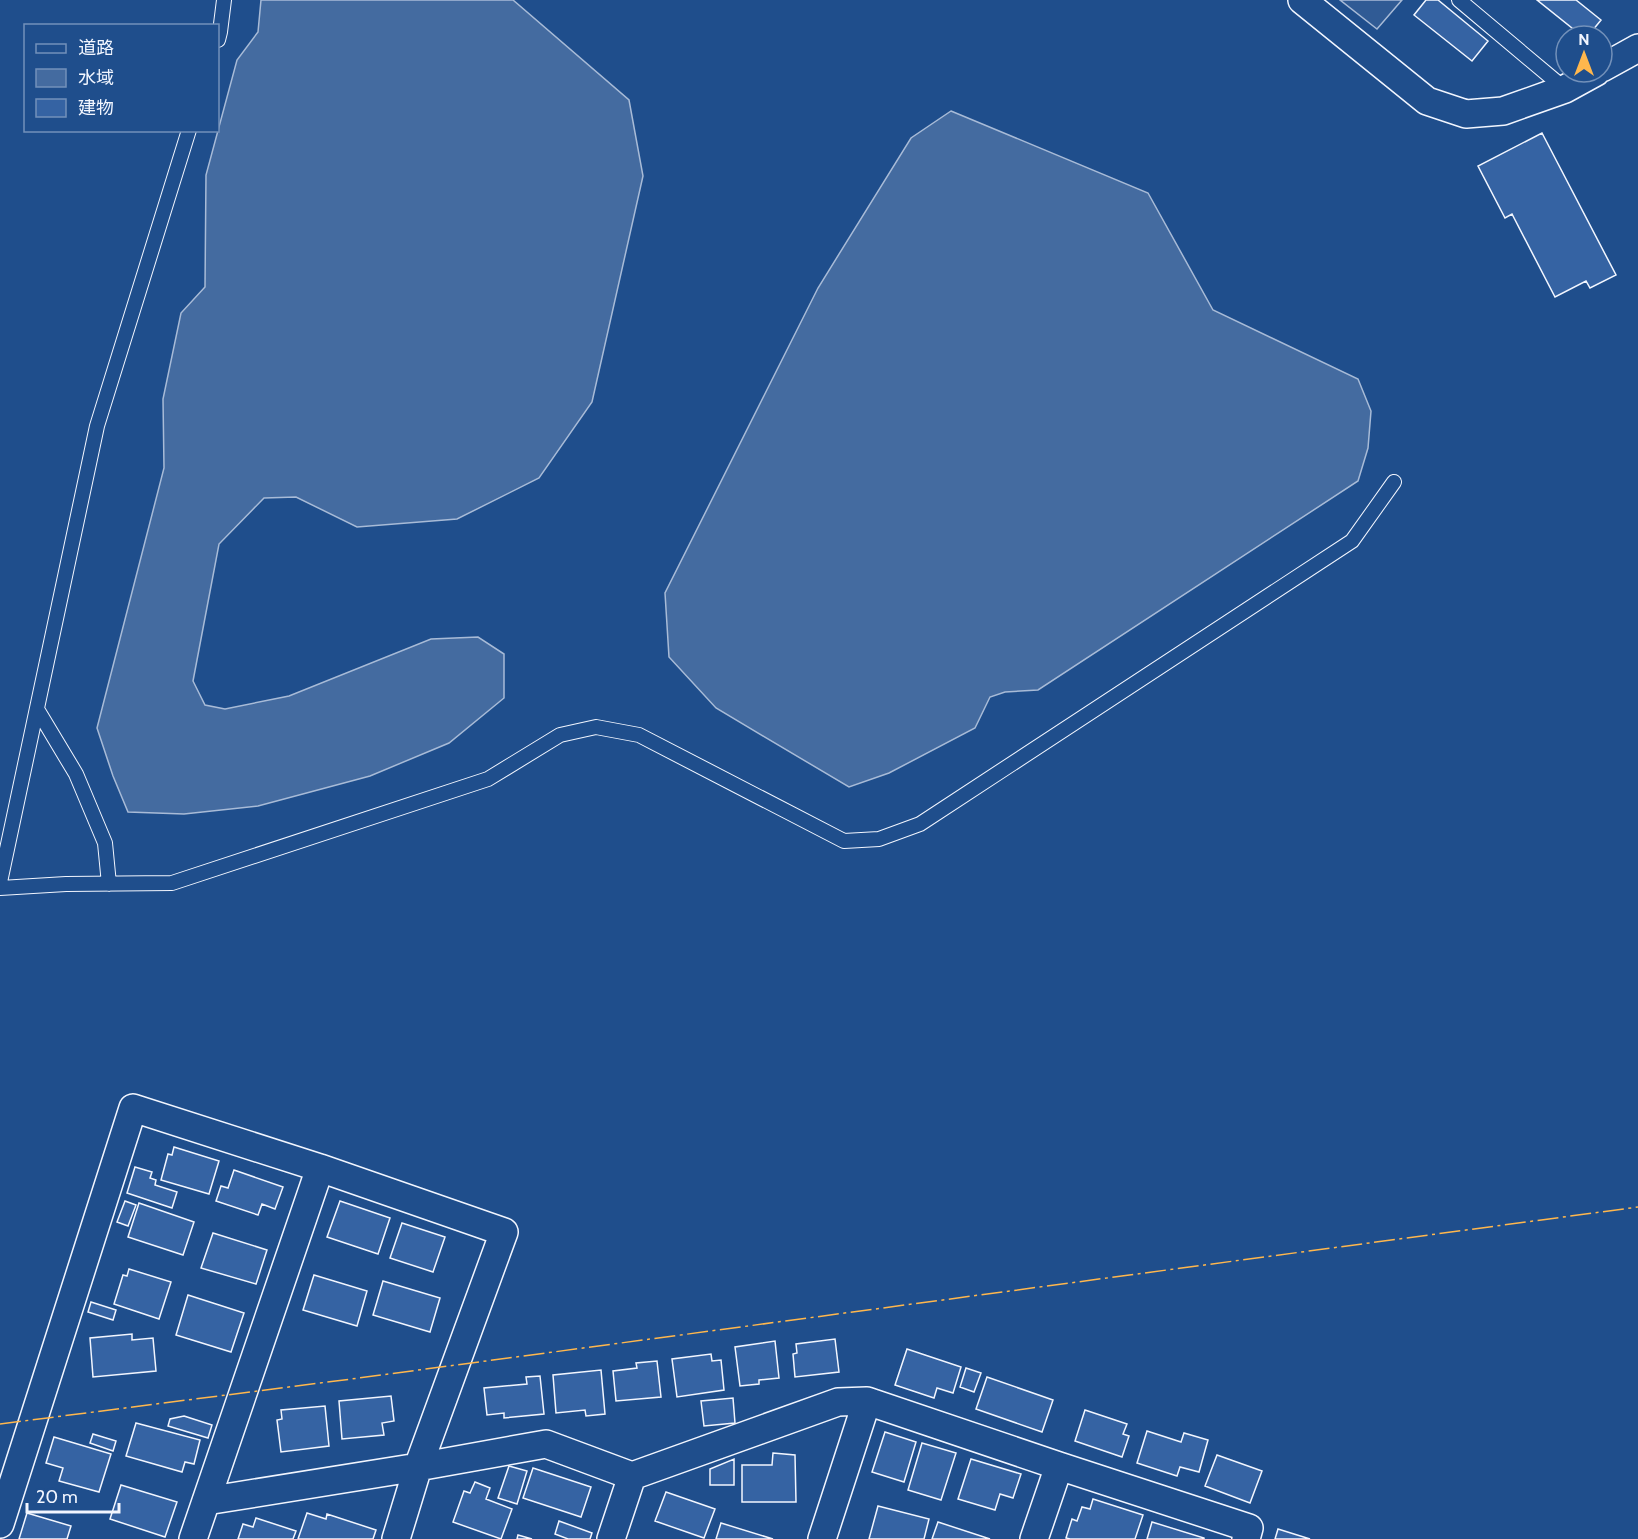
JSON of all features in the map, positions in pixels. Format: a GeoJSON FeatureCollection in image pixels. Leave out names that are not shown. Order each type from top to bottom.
{"type":"FeatureCollection","features":[{"type":"Feature","properties":{"kind":"street"},"geometry":{"type":"LineString","coordinates":[[1302,0],[1427,101],[1466,114],[1503,111],[1565,90],[1575,84]]}},
{"type":"Feature","properties":{"kind":"street"},"geometry":{"type":"LineString","coordinates":[[1614,61],[1638,48]]}},
{"type":"Feature","properties":{"kind":"street"},"geometry":{"type":"LineString","coordinates":[[0,1524],[133,1108],[320,1168],[504,1232],[418,1467],[396,1539]]}},
{"type":"Feature","properties":{"kind":"street"},"geometry":{"type":"LineString","coordinates":[[193,1539],[320,1168]]}},
{"type":"Feature","properties":{"kind":"street"},"geometry":{"type":"LineString","coordinates":[[206,1501],[546,1444],[632,1476],[838,1402],[867,1401],[1249,1528],[1246,1539]]}},
{"type":"Feature","properties":{"kind":"street"},"geometry":{"type":"LineString","coordinates":[[822,1539],[867,1401]]}},
{"type":"Feature","properties":{"kind":"street"},"geometry":{"type":"LineString","coordinates":[[1034,1539],[1059,1466]]}},
{"type":"Feature","properties":{"kind":"street"},"geometry":{"type":"LineString","coordinates":[[611,1539],[632,1476]]}},
{"type":"Feature","properties":{"kind":"lane"},"geometry":{"type":"LineString","coordinates":[[219,36],[224,0]]}},
{"type":"Feature","properties":{"kind":"lane"},"geometry":{"type":"LineString","coordinates":[[1459,0],[1565,90]]}},
{"type":"Feature","properties":{"kind":"lane"},"geometry":{"type":"LineString","coordinates":[[0,882],[97,426],[188,132]]}},
{"type":"Feature","properties":{"kind":"lane"},"geometry":{"type":"LineString","coordinates":[[0,888],[172,883],[488,779],[560,735],[596,728],[639,735],[844,841],[879,838],[920,824],[1352,542],[1394,482]]}},
{"type":"Feature","properties":{"kind":"lane"},"geometry":{"type":"LineString","coordinates":[[37,709],[76,774],[105,843],[109,884]]}},
{"type":"Feature","properties":{"kind":"shaded area"},"geometry":{"type":"Polygon","coordinates":[[[1340,0],[1402,0],[1377,29],[1340,0]]]}},
{"type":"Feature","properties":{"kind":"water"},"geometry":{"type":"Polygon","coordinates":[[[261,0],[513,0],[629,100],[643,176],[592,402],[539,478],[457,519],[357,527],[296,497],[264,498],[219,544],[193,681],[205,705],[225,709],[289,696],[431,639],[478,637],[504,654],[504,698],[449,743],[370,776],[258,806],[184,814],[128,812],[97,728],[164,468],[163,399],[181,313],[205,287],[206,175],[237,60],[258,32],[261,0]]]}},
{"type":"Feature","properties":{"kind":"water"},"geometry":{"type":"Polygon","coordinates":[[[951,111],[1148,193],[1213,310],[1358,379],[1371,411],[1368,448],[1358,481],[1038,690],[1005,692],[990,697],[975,728],[889,773],[849,787],[716,708],[669,657],[665,593],[818,288],[911,138],[951,111]]]}},
{"type":"Feature","properties":{"kind":"building"},"geometry":{"type":"Polygon","coordinates":[[[1426,0],[1438,0],[1488,41],[1472,61],[1414,15],[1426,0]]]}},
{"type":"Feature","properties":{"kind":"building"},"geometry":{"type":"Polygon","coordinates":[[[1537,0],[1576,0],[1601,20],[1598,24],[1567,24],[1537,0]]]}},
{"type":"Feature","properties":{"kind":"building"},"geometry":{"type":"Polygon","coordinates":[[[1542,133],[1616,275],[1590,288],[1586,281],[1555,297],[1512,214],[1505,218],[1478,166],[1542,133]]]}},
{"type":"Feature","properties":{"kind":"building"},"geometry":{"type":"Polygon","coordinates":[[[174,1147],[219,1161],[209,1194],[161,1180],[168,1154],[172,1155],[174,1147]]]}},
{"type":"Feature","properties":{"kind":"building"},"geometry":{"type":"Polygon","coordinates":[[[135,1167],[152,1172],[150,1178],[156,1180],[155,1185],[177,1192],[172,1208],[127,1193],[135,1167]]]}},
{"type":"Feature","properties":{"kind":"building"},"geometry":{"type":"Polygon","coordinates":[[[234,1170],[283,1187],[275,1209],[262,1204],[258,1215],[216,1201],[221,1186],[228,1188],[234,1170]]]}},
{"type":"Feature","properties":{"kind":"building"},"geometry":{"type":"Polygon","coordinates":[[[125,1201],[136,1205],[128,1226],[117,1222],[125,1201]]]}},
{"type":"Feature","properties":{"kind":"building"},"geometry":{"type":"Polygon","coordinates":[[[340,1201],[390,1218],[378,1254],[327,1237],[340,1201]]]}},
{"type":"Feature","properties":{"kind":"building"},"geometry":{"type":"Polygon","coordinates":[[[139,1203],[194,1222],[183,1255],[128,1237],[139,1203]]]}},
{"type":"Feature","properties":{"kind":"building"},"geometry":{"type":"Polygon","coordinates":[[[402,1223],[445,1237],[433,1272],[390,1258],[402,1223]]]}},
{"type":"Feature","properties":{"kind":"building"},"geometry":{"type":"Polygon","coordinates":[[[213,1233],[267,1250],[256,1284],[201,1268],[213,1233]]]}},
{"type":"Feature","properties":{"kind":"building"},"geometry":{"type":"Polygon","coordinates":[[[129,1269],[171,1282],[159,1319],[114,1304],[123,1275],[127,1276],[129,1269]]]}},
{"type":"Feature","properties":{"kind":"building"},"geometry":{"type":"Polygon","coordinates":[[[314,1275],[367,1291],[357,1326],[303,1310],[314,1275]]]}},
{"type":"Feature","properties":{"kind":"building"},"geometry":{"type":"Polygon","coordinates":[[[383,1281],[440,1298],[430,1332],[373,1315],[383,1281]]]}},
{"type":"Feature","properties":{"kind":"building"},"geometry":{"type":"Polygon","coordinates":[[[188,1295],[244,1313],[231,1352],[176,1335],[188,1295]]]}},
{"type":"Feature","properties":{"kind":"building"},"geometry":{"type":"Polygon","coordinates":[[[91,1302],[116,1310],[113,1320],[88,1312],[91,1302]]]}},
{"type":"Feature","properties":{"kind":"building"},"geometry":{"type":"Polygon","coordinates":[[[132,1334],[132,1340],[153,1338],[156,1371],[93,1377],[90,1338],[132,1334]]]}},
{"type":"Feature","properties":{"kind":"building"},"geometry":{"type":"Polygon","coordinates":[[[835,1339],[839,1372],[795,1377],[793,1354],[797,1353],[796,1344],[835,1339]]]}},
{"type":"Feature","properties":{"kind":"building"},"geometry":{"type":"Polygon","coordinates":[[[775,1341],[779,1378],[759,1380],[759,1384],[740,1386],[735,1347],[775,1341]]]}},
{"type":"Feature","properties":{"kind":"building"},"geometry":{"type":"Polygon","coordinates":[[[907,1349],[961,1367],[953,1393],[937,1388],[934,1398],[895,1385],[907,1349]]]}},
{"type":"Feature","properties":{"kind":"building"},"geometry":{"type":"Polygon","coordinates":[[[711,1354],[712,1361],[721,1360],[724,1390],[677,1397],[672,1359],[711,1354]]]}},
{"type":"Feature","properties":{"kind":"building"},"geometry":{"type":"Polygon","coordinates":[[[657,1361],[661,1397],[616,1401],[613,1371],[637,1368],[636,1363],[657,1361]]]}},
{"type":"Feature","properties":{"kind":"building"},"geometry":{"type":"Polygon","coordinates":[[[966,1368],[981,1373],[974,1392],[960,1387],[966,1368]]]}},
{"type":"Feature","properties":{"kind":"building"},"geometry":{"type":"Polygon","coordinates":[[[601,1370],[605,1414],[586,1416],[585,1410],[556,1413],[553,1375],[601,1370]]]}},
{"type":"Feature","properties":{"kind":"building"},"geometry":{"type":"Polygon","coordinates":[[[540,1376],[544,1414],[504,1418],[504,1413],[487,1415],[484,1388],[527,1384],[526,1377],[540,1376]]]}},
{"type":"Feature","properties":{"kind":"building"},"geometry":{"type":"Polygon","coordinates":[[[987,1377],[1053,1400],[1042,1432],[976,1409],[987,1377]]]}},
{"type":"Feature","properties":{"kind":"building"},"geometry":{"type":"Polygon","coordinates":[[[391,1396],[394,1421],[382,1423],[384,1435],[342,1439],[339,1401],[391,1396]]]}},
{"type":"Feature","properties":{"kind":"building"},"geometry":{"type":"Polygon","coordinates":[[[733,1398],[735,1423],[704,1426],[701,1401],[733,1398]]]}},
{"type":"Feature","properties":{"kind":"building"},"geometry":{"type":"Polygon","coordinates":[[[325,1406],[329,1446],[281,1452],[277,1420],[282,1419],[281,1410],[325,1406]]]}},
{"type":"Feature","properties":{"kind":"building"},"geometry":{"type":"Polygon","coordinates":[[[1085,1410],[1127,1424],[1123,1434],[1129,1436],[1122,1457],[1075,1441],[1085,1410]]]}},
{"type":"Feature","properties":{"kind":"building"},"geometry":{"type":"Polygon","coordinates":[[[184,1416],[212,1425],[208,1438],[168,1426],[170,1419],[184,1416]]]}},
{"type":"Feature","properties":{"kind":"building"},"geometry":{"type":"Polygon","coordinates":[[[136,1423],[200,1440],[194,1464],[185,1462],[182,1472],[126,1456],[136,1423]]]}},
{"type":"Feature","properties":{"kind":"building"},"geometry":{"type":"Polygon","coordinates":[[[1147,1431],[1181,1442],[1184,1433],[1208,1440],[1199,1472],[1180,1467],[1177,1476],[1137,1463],[1147,1431]]]}},
{"type":"Feature","properties":{"kind":"building"},"geometry":{"type":"Polygon","coordinates":[[[885,1432],[916,1442],[904,1482],[872,1472],[885,1432]]]}},
{"type":"Feature","properties":{"kind":"building"},"geometry":{"type":"Polygon","coordinates":[[[93,1434],[116,1441],[113,1451],[90,1443],[93,1434]]]}},
{"type":"Feature","properties":{"kind":"building"},"geometry":{"type":"Polygon","coordinates":[[[54,1437],[111,1454],[99,1492],[59,1481],[63,1468],[46,1463],[54,1437]]]}},
{"type":"Feature","properties":{"kind":"building"},"geometry":{"type":"Polygon","coordinates":[[[922,1443],[956,1453],[941,1500],[908,1490],[922,1443]]]}},
{"type":"Feature","properties":{"kind":"building"},"geometry":{"type":"Polygon","coordinates":[[[773,1453],[795,1455],[796,1502],[742,1502],[742,1465],[772,1465],[773,1453]]]}},
{"type":"Feature","properties":{"kind":"building"},"geometry":{"type":"Polygon","coordinates":[[[1217,1455],[1262,1471],[1250,1503],[1205,1486],[1217,1455]]]}},
{"type":"Feature","properties":{"kind":"building"},"geometry":{"type":"Polygon","coordinates":[[[734,1459],[734,1485],[710,1485],[710,1469],[734,1459]]]}},
{"type":"Feature","properties":{"kind":"building"},"geometry":{"type":"Polygon","coordinates":[[[971,1459],[1021,1474],[1013,1498],[1000,1494],[995,1510],[958,1499],[971,1459]]]}},
{"type":"Feature","properties":{"kind":"building"},"geometry":{"type":"Polygon","coordinates":[[[509,1466],[527,1471],[517,1504],[498,1498],[509,1466]]]}},
{"type":"Feature","properties":{"kind":"building"},"geometry":{"type":"Polygon","coordinates":[[[533,1468],[591,1487],[581,1517],[523,1498],[533,1468]]]}},
{"type":"Feature","properties":{"kind":"building"},"geometry":{"type":"Polygon","coordinates":[[[475,1482],[490,1488],[486,1499],[512,1509],[501,1539],[453,1522],[464,1491],[470,1493],[475,1482]]]}},
{"type":"Feature","properties":{"kind":"building"},"geometry":{"type":"Polygon","coordinates":[[[121,1485],[177,1502],[165,1537],[110,1519],[121,1485]]]}},
{"type":"Feature","properties":{"kind":"building"},"geometry":{"type":"Polygon","coordinates":[[[666,1492],[715,1509],[704,1538],[655,1521],[666,1492]]]}},
{"type":"Feature","properties":{"kind":"building"},"geometry":{"type":"Polygon","coordinates":[[[1093,1499],[1143,1515],[1135,1539],[1066,1538],[1072,1519],[1077,1521],[1082,1507],[1090,1509],[1093,1499]]]}},
{"type":"Feature","properties":{"kind":"building"},"geometry":{"type":"Polygon","coordinates":[[[878,1506],[929,1519],[924,1539],[869,1539],[878,1506]]]}},
{"type":"Feature","properties":{"kind":"building"},"geometry":{"type":"Polygon","coordinates":[[[27,1513],[71,1526],[67,1539],[19,1539],[27,1513]]]}},
{"type":"Feature","properties":{"kind":"building"},"geometry":{"type":"Polygon","coordinates":[[[307,1513],[326,1519],[327,1514],[376,1530],[373,1539],[298,1539],[307,1513]]]}},
{"type":"Feature","properties":{"kind":"building"},"geometry":{"type":"Polygon","coordinates":[[[256,1518],[296,1531],[293,1539],[238,1539],[243,1524],[253,1527],[256,1518]]]}},
{"type":"Feature","properties":{"kind":"building"},"geometry":{"type":"Polygon","coordinates":[[[559,1521],[592,1533],[590,1539],[568,1539],[555,1534],[559,1521]]]}},
{"type":"Feature","properties":{"kind":"building"},"geometry":{"type":"Polygon","coordinates":[[[938,1522],[990,1539],[932,1539],[938,1522]]]}},
{"type":"Feature","properties":{"kind":"building"},"geometry":{"type":"Polygon","coordinates":[[[1152,1522],[1204,1538],[1204,1539],[1147,1539],[1152,1522]]]}},
{"type":"Feature","properties":{"kind":"building"},"geometry":{"type":"Polygon","coordinates":[[[721,1523],[773,1539],[716,1539],[721,1523]]]}},
{"type":"Feature","properties":{"kind":"building"},"geometry":{"type":"Polygon","coordinates":[[[1278,1529],[1310,1539],[1275,1539],[1278,1529]]]}},
{"type":"Feature","properties":{"kind":"building"},"geometry":{"type":"Polygon","coordinates":[[[518,1535],[532,1539],[517,1539],[518,1535]]]}},
{"type":"Feature","properties":{"kind":"power"},"geometry":{"type":"LineString","coordinates":[[0,1424],[1638,1207]]}}]}
